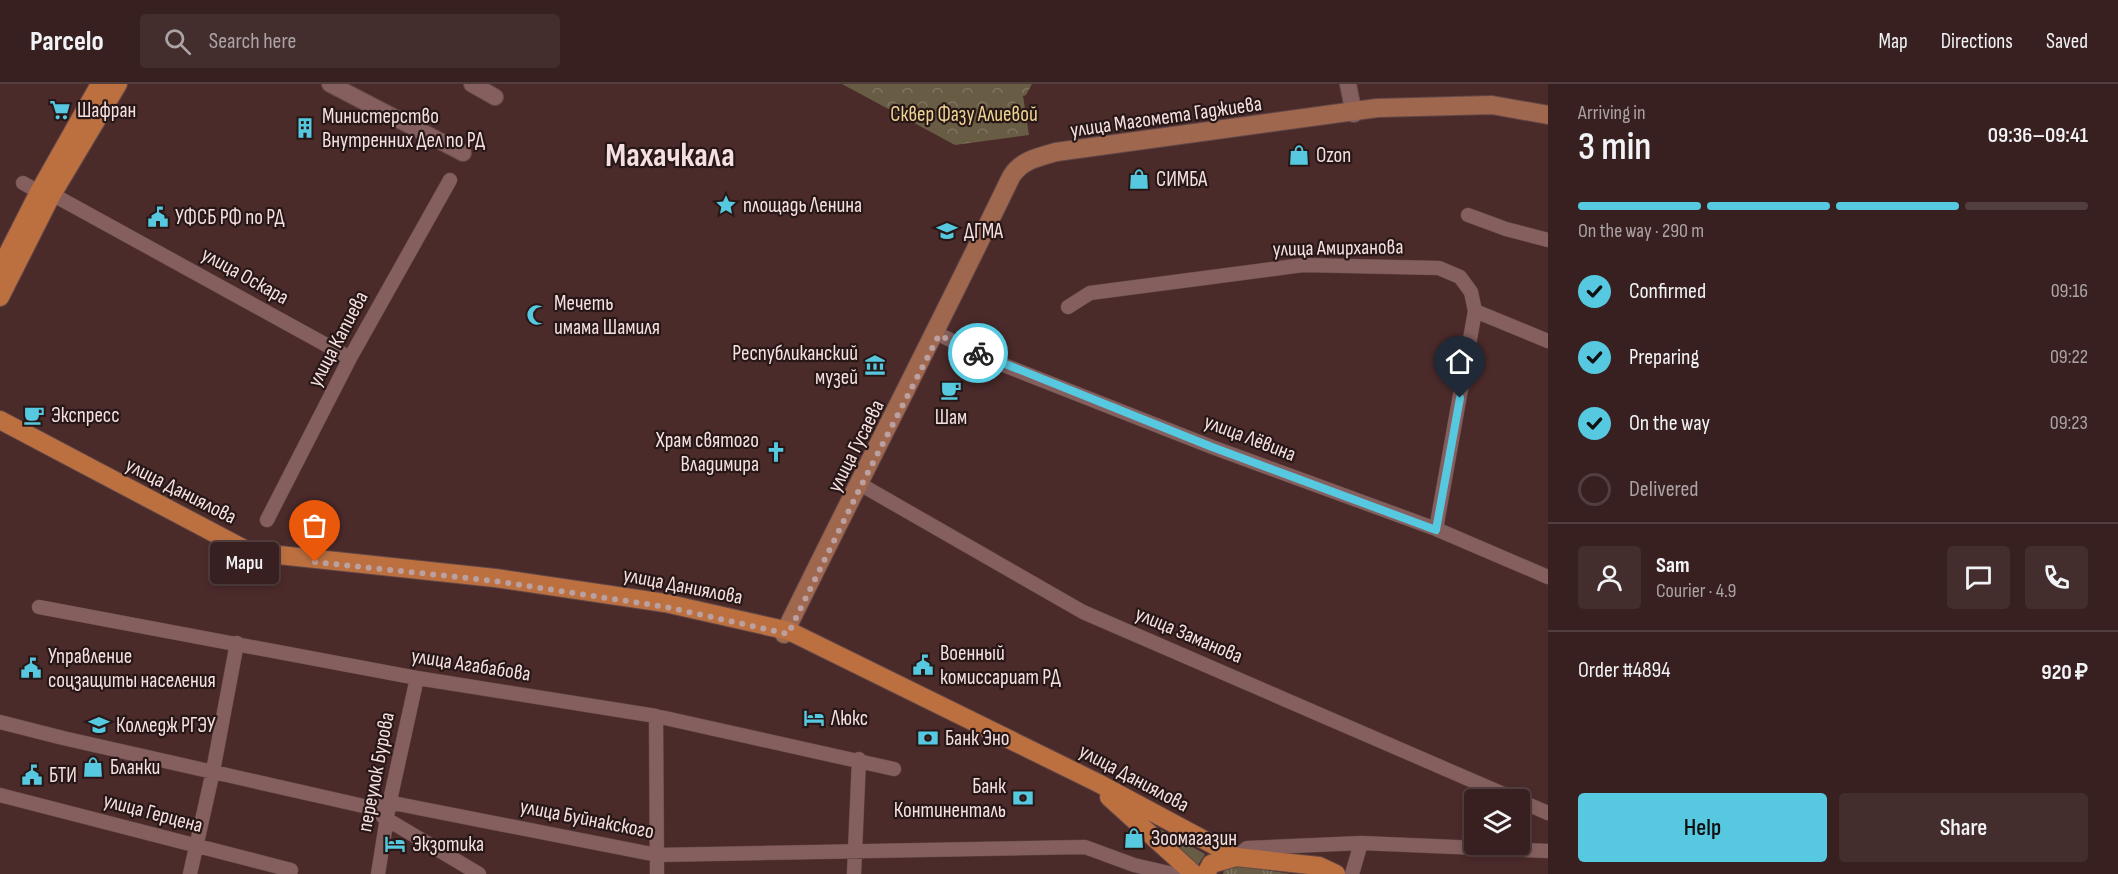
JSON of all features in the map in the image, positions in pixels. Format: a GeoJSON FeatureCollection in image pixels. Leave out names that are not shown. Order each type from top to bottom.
{"type":"FeatureCollection","features":[{"type":"Feature","properties":{"kind":"main road"},"geometry":{"type":"LineString","coordinates":[[0,269],[38,190],[100,84]]}},
{"type":"Feature","properties":{"kind":"main road"},"geometry":{"type":"LineString","coordinates":[[0,297],[38,190],[118,84]]}},
{"type":"Feature","properties":{"kind":"main road","name":"улица Магомета Гаджиева"},"geometry":{"type":"LineString","coordinates":[[1011,177],[1015,170],[1025,162],[1056,152],[1353,112],[1492,110],[1548,117]]}},
{"type":"Feature","properties":{"kind":"main road","name":"улица Магомета Гаджиева"},"geometry":{"type":"LineString","coordinates":[[1041,160],[1060,154],[1353,112]]}},
{"type":"Feature","properties":{"kind":"main road","name":"улица Гусаева"},"geometry":{"type":"LineString","coordinates":[[787,632],[938,334],[1012,180],[1041,160]]}},
{"type":"Feature","properties":{"kind":"main road","name":"улица Гусаева"},"geometry":{"type":"LineString","coordinates":[[938,334],[1011,177]]}},
{"type":"Feature","properties":{"kind":"main road","name":"улица Даниялова"},"geometry":{"type":"LineString","coordinates":[[0,422],[250,552],[495,579],[665,603],[787,632],[1098,783],[1236,857],[1319,866],[1336,874]]}},
{"type":"Feature","properties":{"kind":"main road","name":"улица Даниялова"},"geometry":{"type":"LineString","coordinates":[[787,632],[878,681],[1097,786],[1194,874]]}},
{"type":"Feature","properties":{"kind":"main road"},"geometry":{"type":"LineString","coordinates":[[1206,874],[1211,864],[1236,857]]}},
{"type":"Feature","properties":{"kind":"street"},"geometry":{"type":"LineString","coordinates":[[330,84],[463,153]]}},
{"type":"Feature","properties":{"kind":"street"},"geometry":{"type":"LineString","coordinates":[[472,84],[495,97]]}},
{"type":"Feature","properties":{"kind":"street"},"geometry":{"type":"LineString","coordinates":[[1348,84],[1353,112]]}},
{"type":"Feature","properties":{"kind":"street","name":"улица Капиева"},"geometry":{"type":"LineString","coordinates":[[267,520],[350,358],[450,180]]}},
{"type":"Feature","properties":{"kind":"street","name":"улица Оскара"},"geometry":{"type":"LineString","coordinates":[[38,190],[59,198],[350,358]]}},
{"type":"Feature","properties":{"kind":"street"},"geometry":{"type":"LineString","coordinates":[[1468,215],[1506,230],[1548,240]]}},
{"type":"Feature","properties":{"kind":"street","name":"улица Амирханова"},"geometry":{"type":"LineString","coordinates":[[1068,307],[1090,293],[1313,265],[1439,268],[1460,277],[1471,292],[1475,311]]}},
{"type":"Feature","properties":{"kind":"street"},"geometry":{"type":"LineString","coordinates":[[1436,530],[1475,311],[1548,341]]}},
{"type":"Feature","properties":{"kind":"street","name":"улица Лёвина"},"geometry":{"type":"LineString","coordinates":[[938,334],[1017,371],[1212,447],[1436,530],[1548,577]]}},
{"type":"Feature","properties":{"kind":"street","name":"улица Заманова"},"geometry":{"type":"LineString","coordinates":[[860,484],[1083,612],[1493,789]]}},
{"type":"Feature","properties":{"kind":"street","name":"улица Агабабова"},"geometry":{"type":"LineString","coordinates":[[39,607],[417,678],[656,716],[859,759],[894,769]]}},
{"type":"Feature","properties":{"kind":"street"},"geometry":{"type":"LineString","coordinates":[[190,874],[213,771],[237,644]]}},
{"type":"Feature","properties":{"kind":"street","name":"переулок Бурова"},"geometry":{"type":"LineString","coordinates":[[378,874],[389,805],[417,678]]}},
{"type":"Feature","properties":{"kind":"street"},"geometry":{"type":"LineString","coordinates":[[656,716],[657,874]]}},
{"type":"Feature","properties":{"kind":"street","name":"улица Буйнакского"},"geometry":{"type":"LineString","coordinates":[[0,722],[368,807],[409,806],[657,855],[1085,848],[1134,865],[1173,874]]}},
{"type":"Feature","properties":{"kind":"street"},"geometry":{"type":"LineString","coordinates":[[854,874],[859,759]]}},
{"type":"Feature","properties":{"kind":"street","name":"улица Герцена"},"geometry":{"type":"LineString","coordinates":[[0,795],[291,870],[290,874]]}},
{"type":"Feature","properties":{"kind":"street","name":"улица Заманова"},"geometry":{"type":"LineString","coordinates":[[1530,805],[1548,813]]}},
{"type":"Feature","properties":{"kind":"street"},"geometry":{"type":"LineString","coordinates":[[368,807],[479,874]]}},
{"type":"Feature","properties":{"kind":"street"},"geometry":{"type":"LineString","coordinates":[[1352,874],[1361,843]]}},
{"type":"Feature","properties":{"kind":"street"},"geometry":{"type":"LineString","coordinates":[[1236,857],[1247,848],[1361,843],[1548,851]]}},
{"type":"Feature","properties":{"kind":"green space","name":"Сквер Фазу Алиевой"},"geometry":{"type":"Polygon","coordinates":[[[842,84],[1032,84],[1023,96],[1029,135],[955,145],[842,84]]]}},
{"type":"Feature","properties":{"kind":"green space"},"geometry":{"type":"Polygon","coordinates":[[[1145,821],[1205,854],[1198,865],[1145,821]]]}},
{"type":"Feature","properties":{"kind":"green space"},"geometry":{"type":"Polygon","coordinates":[[[1233,865],[1291,874],[1223,874],[1224,870],[1233,865]]]}},
{"type":"Feature","properties":{"kind":"way so far"},"geometry":{"type":"LineString","coordinates":[[315,562],[495,581],[666,607],[788,634],[939,335],[978,353]]}},
{"type":"Feature","properties":{"kind":"place","name":"Шафран"},"geometry":{"type":"Point","coordinates":[60,110]}},
{"type":"Feature","properties":{"kind":"place","name":"Министерство Внутренних Дел по РД"},"geometry":{"type":"Point","coordinates":[305,128]}},
{"type":"Feature","properties":{"kind":"place","name":"Ozon"},"geometry":{"type":"Point","coordinates":[1299,155]}},
{"type":"Feature","properties":{"kind":"place","name":"СИМБА"},"geometry":{"type":"Point","coordinates":[1139,179]}},
{"type":"Feature","properties":{"kind":"place","name":"площадь Ленина"},"geometry":{"type":"Point","coordinates":[726,205]}},
{"type":"Feature","properties":{"kind":"place","name":"УФСБ РФ по РД"},"geometry":{"type":"Point","coordinates":[158,217]}},
{"type":"Feature","properties":{"kind":"place","name":"ДГМА"},"geometry":{"type":"Point","coordinates":[947,231]}},
{"type":"Feature","properties":{"kind":"place","name":"Мечеть имама Шамиля"},"geometry":{"type":"Point","coordinates":[537,315]}},
{"type":"Feature","properties":{"kind":"place","name":"Республиканский музей"},"geometry":{"type":"Point","coordinates":[875,365]}},
{"type":"Feature","properties":{"kind":"place","name":"Шам"},"geometry":{"type":"Point","coordinates":[951,390]}},
{"type":"Feature","properties":{"kind":"place","name":"Экспресс"},"geometry":{"type":"Point","coordinates":[34,415]}},
{"type":"Feature","properties":{"kind":"place","name":"Храм святого Владимира"},"geometry":{"type":"Point","coordinates":[776,452]}},
{"type":"Feature","properties":{"kind":"place","name":"Мари"},"geometry":{"type":"Point","coordinates":[315,562]}},
{"type":"Feature","properties":{"kind":"place","name":"Военный комиссариат РД"},"geometry":{"type":"Point","coordinates":[923,665]}},
{"type":"Feature","properties":{"kind":"place","name":"Управление соцзащиты населения"},"geometry":{"type":"Point","coordinates":[31,668]}},
{"type":"Feature","properties":{"kind":"place","name":"Люкс"},"geometry":{"type":"Point","coordinates":[814,718]}},
{"type":"Feature","properties":{"kind":"place","name":"Колледж РГЭУ"},"geometry":{"type":"Point","coordinates":[99,725]}},
{"type":"Feature","properties":{"kind":"place","name":"Банк Эно"},"geometry":{"type":"Point","coordinates":[928,738]}},
{"type":"Feature","properties":{"kind":"place","name":"Бланки"},"geometry":{"type":"Point","coordinates":[93,767]}},
{"type":"Feature","properties":{"kind":"place","name":"БТИ"},"geometry":{"type":"Point","coordinates":[32,775]}},
{"type":"Feature","properties":{"kind":"place","name":"Банк Континенталь"},"geometry":{"type":"Point","coordinates":[1023,798]}},
{"type":"Feature","properties":{"kind":"place","name":"Зоомагазин"},"geometry":{"type":"Point","coordinates":[1134,838]}},
{"type":"Feature","properties":{"kind":"place","name":"Экзотика"},"geometry":{"type":"Point","coordinates":[395,844]}},
{"type":"Feature","properties":{"kind":"district","name":"Махачкала"},"geometry":{"type":"Point","coordinates":[670,156]}},
{"type":"Feature","properties":{"kind":"route"},"geometry":{"type":"LineString","coordinates":[[978,353],[1212,447],[1436,530],[1460,398]]}}]}
